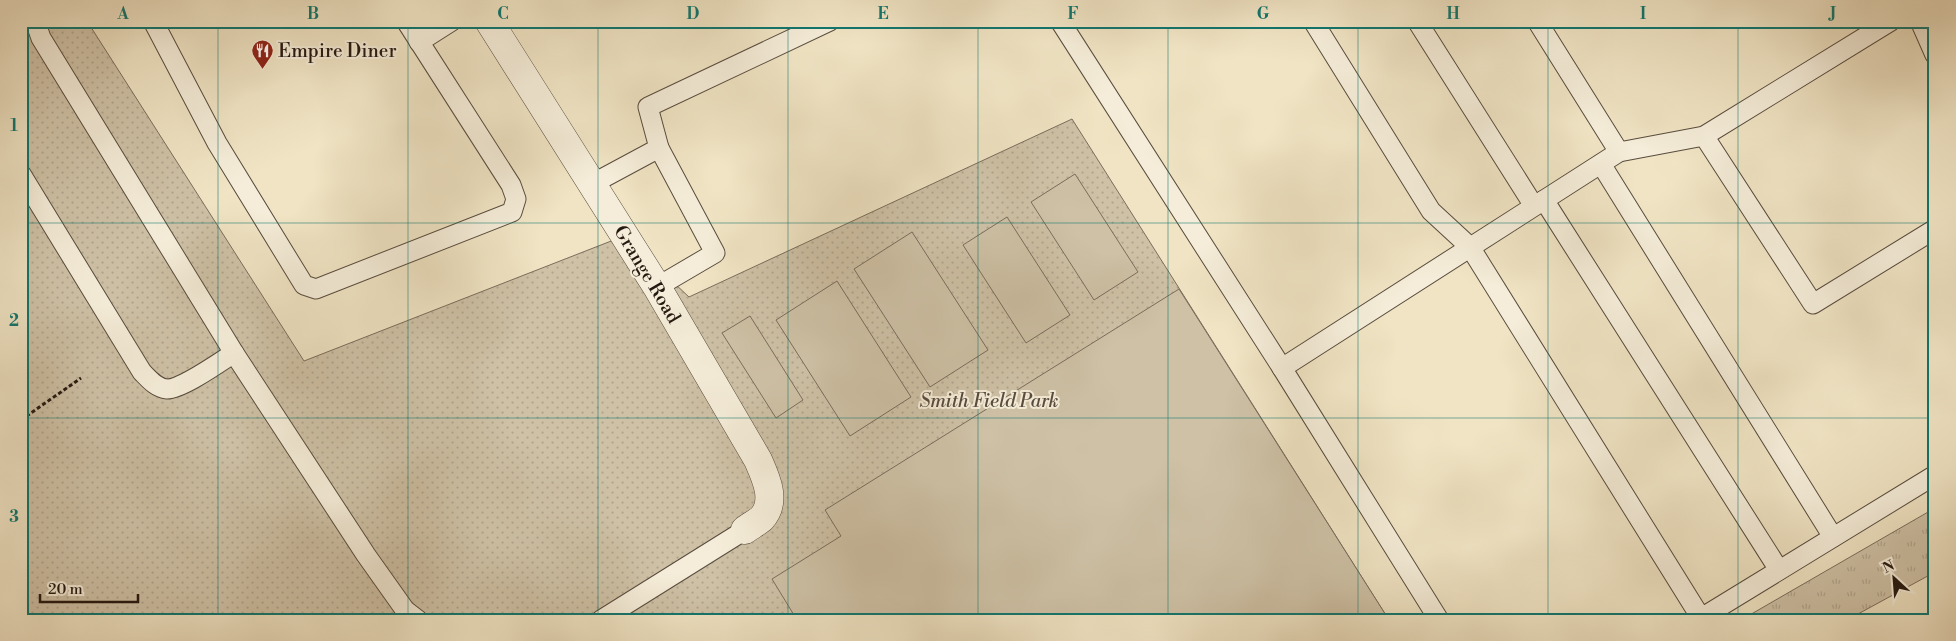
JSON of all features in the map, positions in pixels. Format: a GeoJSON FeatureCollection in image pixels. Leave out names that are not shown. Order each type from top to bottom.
{"type":"FeatureCollection","features":[{"type":"Feature","properties":{"kind":"street","name":"Grange Road"},"geometry":{"type":"LineString","coordinates":[[489,21],[657,286],[767,480],[770,500],[762,517],[745,530]]}},
{"type":"Feature","properties":{"kind":"lane"},"geometry":{"type":"LineString","coordinates":[[35,21],[41,38],[234,353],[366,556],[406,610],[418,620]]}},
{"type":"Feature","properties":{"kind":"lane"},"geometry":{"type":"LineString","coordinates":[[153,21],[217,143],[304,285],[316,290],[512,212],[516,199],[511,185],[406,21]]}},
{"type":"Feature","properties":{"kind":"lane"},"geometry":{"type":"LineString","coordinates":[[420,42],[452,21]]}},
{"type":"Feature","properties":{"kind":"lane"},"geometry":{"type":"LineString","coordinates":[[657,286],[715,253],[659,148],[648,107],[830,21]]}},
{"type":"Feature","properties":{"kind":"lane"},"geometry":{"type":"LineString","coordinates":[[1060,21],[1282,368],[1439,620]]}},
{"type":"Feature","properties":{"kind":"lane"},"geometry":{"type":"LineString","coordinates":[[1313,21],[1431,211],[1470,247],[1699,619],[1935,475]]}},
{"type":"Feature","properties":{"kind":"lane"},"geometry":{"type":"LineString","coordinates":[[1417,21],[1539,203],[1779,570]]}},
{"type":"Feature","properties":{"kind":"lane"},"geometry":{"type":"LineString","coordinates":[[1537,21],[1619,152]]}},
{"type":"Feature","properties":{"kind":"lane"},"geometry":{"type":"LineString","coordinates":[[1282,368],[1619,152],[1704,136],[1892,21]]}},
{"type":"Feature","properties":{"kind":"lane"},"geometry":{"type":"LineString","coordinates":[[1920,21],[1935,55]]}},
{"type":"Feature","properties":{"kind":"lane"},"geometry":{"type":"LineString","coordinates":[[1704,136],[1813,304],[1935,229]]}},
{"type":"Feature","properties":{"kind":"lane"},"geometry":{"type":"LineString","coordinates":[[592,184],[659,148]]}},
{"type":"Feature","properties":{"kind":"lane"},"geometry":{"type":"LineString","coordinates":[[1601,164],[1833,537]]}},
{"type":"Feature","properties":{"kind":"lane"},"geometry":{"type":"LineString","coordinates":[[21,174],[142,372],[154,384],[168,389],[182,385],[234,353]]}},
{"type":"Feature","properties":{"kind":"lane"},"geometry":{"type":"LineString","coordinates":[[601,620],[745,530]]}},
{"type":"Feature","properties":{"kind":"path"},"geometry":{"type":"LineString","coordinates":[[21,420],[81,378]]}},
{"type":"Feature","properties":{"kind":"green space","name":"Smith Field Park"},"geometry":{"type":"Polygon","coordinates":[[[21,21],[87,21],[304,361],[624,236],[689,297],[1072,119],[1389,620],[21,620],[21,21]]]}},
{"type":"Feature","properties":{"kind":"green space"},"geometry":{"type":"Polygon","coordinates":[[[1075,174],[1138,272],[1094,300],[1031,202],[1075,174]]]}},
{"type":"Feature","properties":{"kind":"green space"},"geometry":{"type":"Polygon","coordinates":[[[1007,217],[1070,315],[1026,343],[963,245],[1007,217]]]}},
{"type":"Feature","properties":{"kind":"green space"},"geometry":{"type":"Polygon","coordinates":[[[912,232],[988,350],[930,387],[854,269],[912,232]]]}},
{"type":"Feature","properties":{"kind":"green space"},"geometry":{"type":"Polygon","coordinates":[[[837,281],[911,397],[850,436],[776,320],[837,281]]]}},
{"type":"Feature","properties":{"kind":"green space"},"geometry":{"type":"Polygon","coordinates":[[[1179,289],[1389,620],[797,620],[772,579],[841,536],[825,510],[1179,289]]]}},
{"type":"Feature","properties":{"kind":"green space"},"geometry":{"type":"Polygon","coordinates":[[[750,316],[803,400],[776,418],[722,333],[750,316]]]}},
{"type":"Feature","properties":{"kind":"green space"},"geometry":{"type":"Polygon","coordinates":[[[1935,508],[1935,572],[1847,620],[1741,620],[1935,508]]]}},
{"type":"Feature","properties":{"kind":"place","name":"Empire Diner"},"geometry":{"type":"Point","coordinates":[262,69]}}]}
